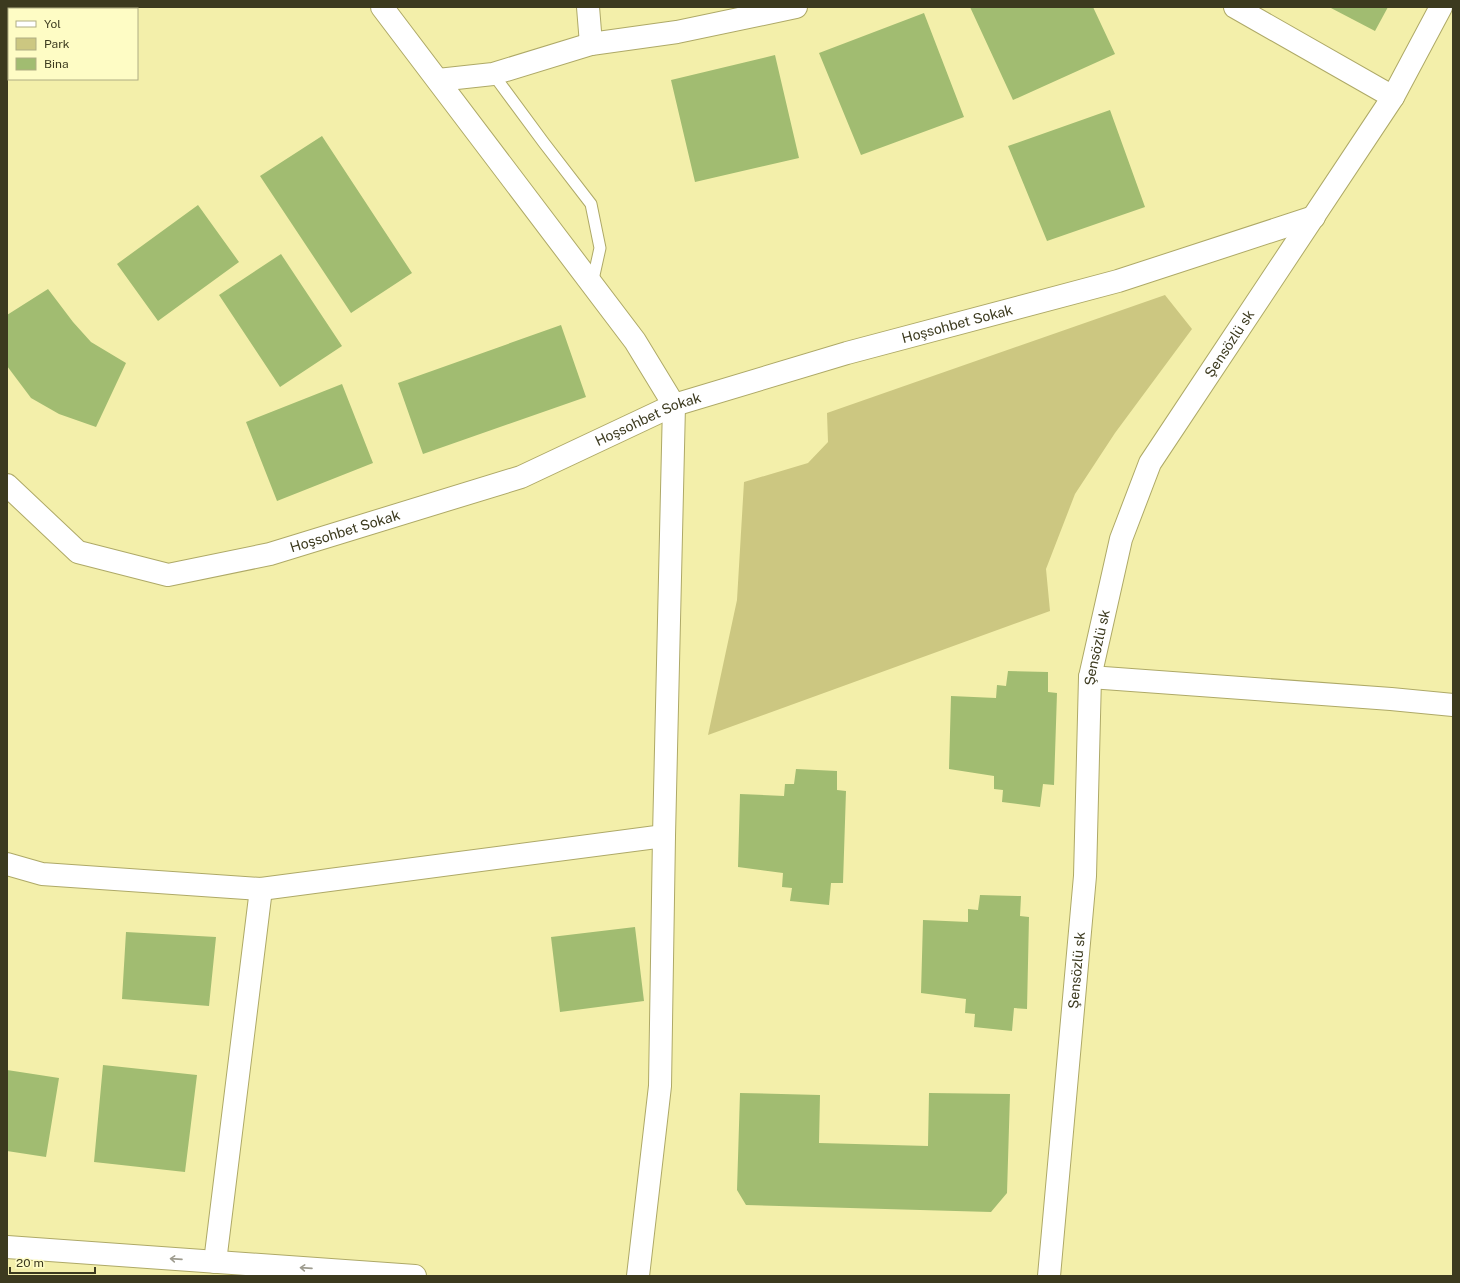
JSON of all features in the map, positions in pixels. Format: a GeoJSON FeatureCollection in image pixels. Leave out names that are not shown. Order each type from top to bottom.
{"type":"FeatureCollection","features":[{"type":"Feature","properties":{"kind":"street"},"geometry":{"type":"LineString","coordinates":[[382,7],[635,341],[674,405],[660,1086],[638,1276]]}},
{"type":"Feature","properties":{"kind":"street"},"geometry":{"type":"LineString","coordinates":[[588,7],[591,44]]}},
{"type":"Feature","properties":{"kind":"street"},"geometry":{"type":"LineString","coordinates":[[438,80],[493,74],[591,44],[677,32],[796,7]]}},
{"type":"Feature","properties":{"kind":"street"},"geometry":{"type":"LineString","coordinates":[[1235,7],[1393,97]]}},
{"type":"Feature","properties":{"kind":"street","name":"Şensözlü sk"},"geometry":{"type":"LineString","coordinates":[[1049,1276],[1085,876],[1090,677],[1121,539],[1150,463],[1393,97],[1441,7]]}},
{"type":"Feature","properties":{"kind":"street","name":"Hoşsohbet Sokak"},"geometry":{"type":"LineString","coordinates":[[7,485],[78,552],[168,575],[270,554],[521,477],[674,405],[847,353],[1118,281],[1314,217]]}},
{"type":"Feature","properties":{"kind":"street"},"geometry":{"type":"LineString","coordinates":[[1090,677],[1391,699],[1453,705]]}},
{"type":"Feature","properties":{"kind":"street"},"geometry":{"type":"LineString","coordinates":[[7,864],[42,874],[261,889],[664,836]]}},
{"type":"Feature","properties":{"kind":"street"},"geometry":{"type":"LineString","coordinates":[[215,1262],[261,889]]}},
{"type":"Feature","properties":{"kind":"street"},"geometry":{"type":"LineString","coordinates":[[7,1247],[415,1276]]}},
{"type":"Feature","properties":{"kind":"lane"},"geometry":{"type":"LineString","coordinates":[[493,74],[591,204],[600,248],[592,284]]}},
{"type":"Feature","properties":{"kind":"green space"},"geometry":{"type":"Polygon","coordinates":[[[1165,295],[1192,329],[1115,433],[1075,494],[1046,569],[1050,611],[708,735],[737,600],[744,482],[808,463],[828,442],[827,413],[1165,295]]]}},
{"type":"Feature","properties":{"kind":"building"},"geometry":{"type":"Polygon","coordinates":[[[970,7],[1093,7],[1115,54],[1013,100],[970,7]]]}},
{"type":"Feature","properties":{"kind":"building"},"geometry":{"type":"Polygon","coordinates":[[[1329,7],[1388,7],[1375,31],[1329,7]]]}},
{"type":"Feature","properties":{"kind":"building"},"geometry":{"type":"Polygon","coordinates":[[[924,13],[964,117],[861,155],[819,53],[924,13]]]}},
{"type":"Feature","properties":{"kind":"building"},"geometry":{"type":"Polygon","coordinates":[[[775,55],[799,158],[695,182],[671,80],[775,55]]]}},
{"type":"Feature","properties":{"kind":"building"},"geometry":{"type":"Polygon","coordinates":[[[1110,110],[1145,207],[1047,241],[1008,146],[1110,110]]]}},
{"type":"Feature","properties":{"kind":"building"},"geometry":{"type":"Polygon","coordinates":[[[322,136],[412,273],[351,313],[260,176],[322,136]]]}},
{"type":"Feature","properties":{"kind":"building"},"geometry":{"type":"Polygon","coordinates":[[[198,205],[239,262],[158,321],[117,264],[198,205]]]}},
{"type":"Feature","properties":{"kind":"building"},"geometry":{"type":"Polygon","coordinates":[[[281,254],[342,346],[280,387],[219,295],[281,254]]]}},
{"type":"Feature","properties":{"kind":"building"},"geometry":{"type":"Polygon","coordinates":[[[48,289],[73,322],[91,342],[126,363],[96,427],[59,414],[31,398],[7,366],[7,315],[48,289]]]}},
{"type":"Feature","properties":{"kind":"building"},"geometry":{"type":"Polygon","coordinates":[[[561,325],[586,397],[423,454],[398,383],[561,325]]]}},
{"type":"Feature","properties":{"kind":"building"},"geometry":{"type":"Polygon","coordinates":[[[342,384],[373,463],[277,501],[246,422],[342,384]]]}},
{"type":"Feature","properties":{"kind":"building"},"geometry":{"type":"Polygon","coordinates":[[[1008,671],[1048,672],[1048,692],[1057,693],[1054,785],[1043,784],[1040,807],[1002,802],[1003,790],[994,789],[994,776],[949,769],[951,696],[996,698],[997,685],[1006,686],[1008,671]]]}},
{"type":"Feature","properties":{"kind":"building"},"geometry":{"type":"Polygon","coordinates":[[[796,769],[837,771],[837,790],[846,791],[843,883],[831,883],[829,905],[790,901],[792,888],[782,887],[783,873],[738,867],[740,794],[784,796],[785,784],[794,784],[796,769]]]}},
{"type":"Feature","properties":{"kind":"building"},"geometry":{"type":"Polygon","coordinates":[[[980,895],[1021,896],[1020,916],[1029,917],[1027,1009],[1014,1008],[1012,1031],[974,1027],[975,1014],[965,1013],[966,999],[921,993],[923,920],[968,922],[968,909],[978,910],[980,895]]]}},
{"type":"Feature","properties":{"kind":"building"},"geometry":{"type":"Polygon","coordinates":[[[635,927],[644,1001],[560,1012],[551,937],[635,927]]]}},
{"type":"Feature","properties":{"kind":"building"},"geometry":{"type":"Polygon","coordinates":[[[126,932],[216,937],[209,1006],[122,999],[126,932]]]}},
{"type":"Feature","properties":{"kind":"building"},"geometry":{"type":"Polygon","coordinates":[[[103,1065],[197,1075],[185,1172],[94,1162],[103,1065]]]}},
{"type":"Feature","properties":{"kind":"building"},"geometry":{"type":"Polygon","coordinates":[[[7,1070],[59,1078],[46,1157],[7,1151],[7,1070]]]}},
{"type":"Feature","properties":{"kind":"building"},"geometry":{"type":"Polygon","coordinates":[[[740,1093],[820,1095],[819,1143],[928,1146],[929,1093],[1010,1094],[1007,1193],[991,1212],[746,1205],[737,1190],[740,1093]]]}}]}
